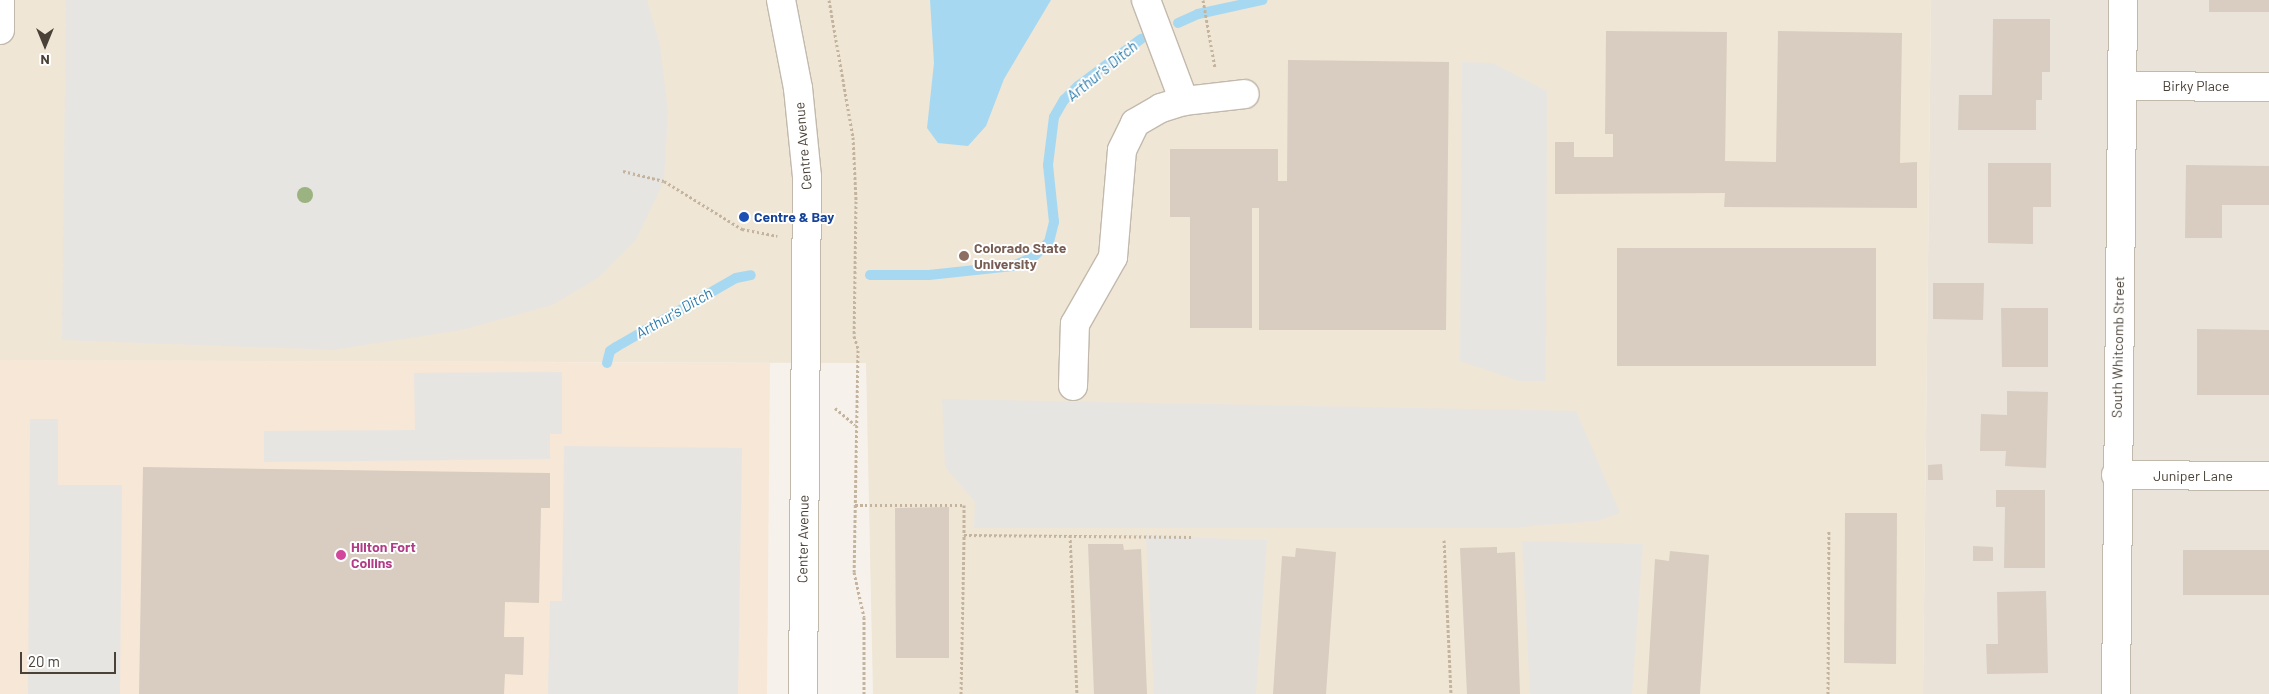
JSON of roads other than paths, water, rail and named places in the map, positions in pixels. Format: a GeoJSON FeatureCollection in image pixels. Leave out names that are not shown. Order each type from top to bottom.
{"type":"FeatureCollection","features":[{"type":"Feature","properties":{"kind":"street"},"geometry":{"type":"LineString","coordinates":[[0,0],[0,30]]}},
{"type":"Feature","properties":{"kind":"street","name":"Centre Avenue"},"geometry":{"type":"LineString","coordinates":[[781,0],[792,50],[806,167],[806,385]]}},
{"type":"Feature","properties":{"kind":"street"},"geometry":{"type":"LineString","coordinates":[[1146,0],[1184,101]]}},
{"type":"Feature","properties":{"kind":"street","name":"South Whitcomb Street"},"geometry":{"type":"LineString","coordinates":[[2116,694],[2116,475],[2123,0]]}},
{"type":"Feature","properties":{"kind":"street","name":"Birky Place"},"geometry":{"type":"LineString","coordinates":[[2122,86],[2269,87]]}},
{"type":"Feature","properties":{"kind":"street"},"geometry":{"type":"LineString","coordinates":[[1073,386],[1074,324],[1113,257],[1122,150],[1135,123],[1162,108],[1184,101],[1245,94]]}},
{"type":"Feature","properties":{"kind":"street","name":"Center Avenue"},"geometry":{"type":"LineString","coordinates":[[803,694],[801,640],[806,385]]}},
{"type":"Feature","properties":{"kind":"street","name":"Juniper Lane"},"geometry":{"type":"LineString","coordinates":[[2116,475],[2269,476]]}},
{"type":"Feature","properties":{"kind":"water"},"geometry":{"type":"Polygon","coordinates":[[[930,0],[1051,0],[1004,79],[986,126],[968,146],[938,143],[927,128],[934,63],[930,0]]]}},
{"type":"Feature","properties":{"kind":"waterway","name":"Arthur's Ditch"},"geometry":{"type":"LineString","coordinates":[[1178,23],[1198,14],[1262,0]]}},
{"type":"Feature","properties":{"kind":"waterway","name":"Arthur's Ditch"},"geometry":{"type":"LineString","coordinates":[[870,275],[929,275],[1013,266],[1033,257],[1049,242],[1054,222],[1048,165],[1054,117],[1064,100],[1078,86],[1141,39]]}},
{"type":"Feature","properties":{"kind":"waterway","name":"Arthur's Ditch"},"geometry":{"type":"LineString","coordinates":[[607,363],[610,351],[616,347],[736,278],[751,275]]}},
{"type":"Feature","properties":{"kind":"place","name":"Centre & Bay"},"geometry":{"type":"Point","coordinates":[744,217]}},
{"type":"Feature","properties":{"kind":"place","name":"Colorado State University"},"geometry":{"type":"Point","coordinates":[964,256]}},
{"type":"Feature","properties":{"kind":"place","name":"Hilton Fort Collins"},"geometry":{"type":"Point","coordinates":[341,555]}}]}
